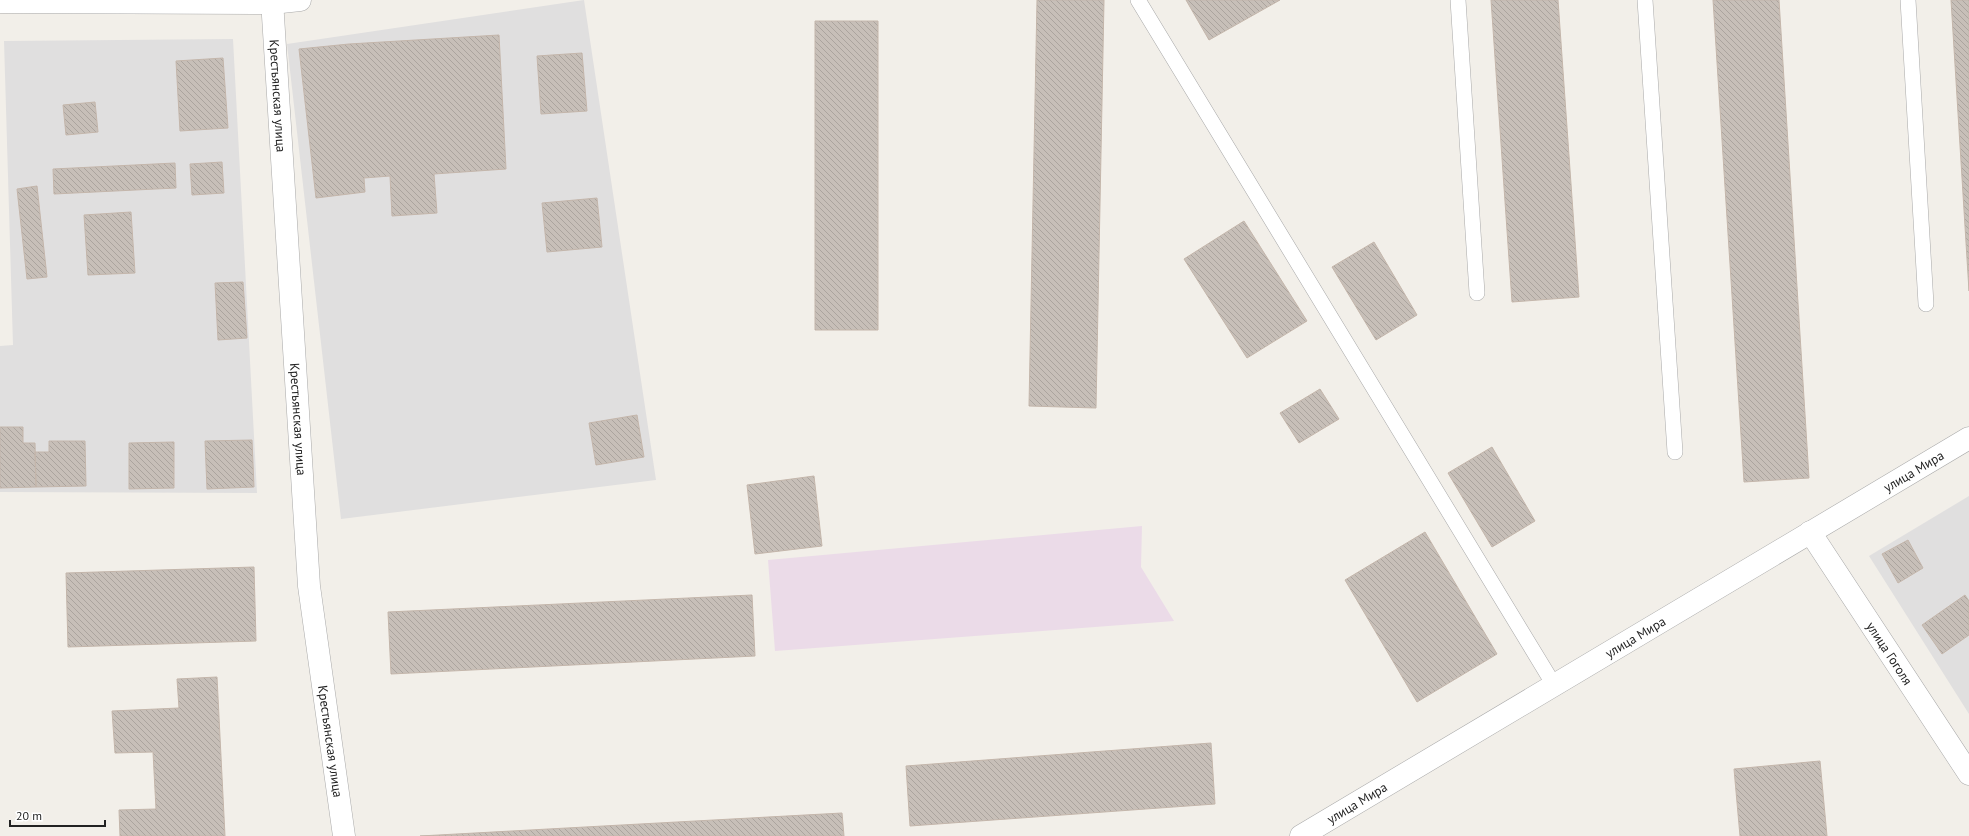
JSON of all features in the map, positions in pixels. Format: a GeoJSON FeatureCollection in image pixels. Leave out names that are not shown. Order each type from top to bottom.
{"type":"FeatureCollection","features":[{"type":"Feature","properties":{"kind":"street"},"geometry":{"type":"LineString","coordinates":[[0,2],[300,0]]}},
{"type":"Feature","properties":{"kind":"street","name":"Крестьянская улица"},"geometry":{"type":"LineString","coordinates":[[272,1],[309,586],[344,836]]}},
{"type":"Feature","properties":{"kind":"street","name":"улица Мира"},"geometry":{"type":"LineString","coordinates":[[1301,836],[1969,438]]}},
{"type":"Feature","properties":{"kind":"street","name":"улица Гоголя"},"geometry":{"type":"LineString","coordinates":[[1810,532],[1969,774]]}},
{"type":"Feature","properties":{"kind":"lane"},"geometry":{"type":"LineString","coordinates":[[1138,0],[1554,685]]}},
{"type":"Feature","properties":{"kind":"lane"},"geometry":{"type":"LineString","coordinates":[[1458,0],[1477,293]]}},
{"type":"Feature","properties":{"kind":"lane"},"geometry":{"type":"LineString","coordinates":[[1645,0],[1675,452]]}},
{"type":"Feature","properties":{"kind":"lane"},"geometry":{"type":"LineString","coordinates":[[1908,0],[1926,304]]}},
{"type":"Feature","properties":{"kind":"shaded area"},"geometry":{"type":"Polygon","coordinates":[[[584,0],[656,480],[341,519],[287,44],[584,0]]]}},
{"type":"Feature","properties":{"kind":"shaded area"},"geometry":{"type":"Polygon","coordinates":[[[233,39],[257,493],[0,492],[0,346],[13,345],[4,41],[233,39]]]}},
{"type":"Feature","properties":{"kind":"shaded area"},"geometry":{"type":"Polygon","coordinates":[[[1969,496],[1969,714],[1869,556],[1969,496]]]}},
{"type":"Feature","properties":{"kind":"shaded area"},"geometry":{"type":"Polygon","coordinates":[[[1142,526],[1141,567],[1174,621],[775,651],[768,560],[1142,526]]]}},
{"type":"Feature","properties":{"kind":"building"},"geometry":{"type":"Polygon","coordinates":[[[1037,0],[1104,0],[1096,408],[1029,406],[1037,0]]]}},
{"type":"Feature","properties":{"kind":"building"},"geometry":{"type":"Polygon","coordinates":[[[1186,0],[1280,0],[1209,40],[1186,0]]]}},
{"type":"Feature","properties":{"kind":"building"},"geometry":{"type":"Polygon","coordinates":[[[1491,0],[1558,0],[1579,297],[1512,302],[1491,0]]]}},
{"type":"Feature","properties":{"kind":"building"},"geometry":{"type":"Polygon","coordinates":[[[1713,0],[1779,0],[1809,478],[1744,482],[1713,0]]]}},
{"type":"Feature","properties":{"kind":"building"},"geometry":{"type":"Polygon","coordinates":[[[1951,0],[1969,0],[1969,291],[1951,0]]]}},
{"type":"Feature","properties":{"kind":"building"},"geometry":{"type":"Polygon","coordinates":[[[815,21],[878,21],[878,330],[815,330],[815,21]]]}},
{"type":"Feature","properties":{"kind":"building"},"geometry":{"type":"Polygon","coordinates":[[[499,35],[506,169],[434,174],[437,213],[392,216],[390,176],[364,178],[365,192],[316,198],[299,49],[349,44],[499,35]]]}},
{"type":"Feature","properties":{"kind":"building"},"geometry":{"type":"Polygon","coordinates":[[[582,53],[587,111],[541,114],[537,56],[582,53]]]}},
{"type":"Feature","properties":{"kind":"building"},"geometry":{"type":"Polygon","coordinates":[[[223,58],[228,128],[180,131],[176,61],[223,58]]]}},
{"type":"Feature","properties":{"kind":"building"},"geometry":{"type":"Polygon","coordinates":[[[95,102],[98,132],[66,135],[63,105],[95,102]]]}},
{"type":"Feature","properties":{"kind":"building"},"geometry":{"type":"Polygon","coordinates":[[[222,162],[224,193],[192,195],[190,164],[222,162]]]}},
{"type":"Feature","properties":{"kind":"building"},"geometry":{"type":"Polygon","coordinates":[[[175,163],[176,188],[54,194],[53,169],[175,163]]]}},
{"type":"Feature","properties":{"kind":"building"},"geometry":{"type":"Polygon","coordinates":[[[37,186],[47,277],[27,279],[17,189],[37,186]]]}},
{"type":"Feature","properties":{"kind":"building"},"geometry":{"type":"Polygon","coordinates":[[[597,198],[602,247],[547,252],[542,203],[597,198]]]}},
{"type":"Feature","properties":{"kind":"building"},"geometry":{"type":"Polygon","coordinates":[[[131,212],[135,273],[88,275],[84,215],[131,212]]]}},
{"type":"Feature","properties":{"kind":"building"},"geometry":{"type":"Polygon","coordinates":[[[1244,221],[1307,321],[1247,358],[1184,259],[1244,221]]]}},
{"type":"Feature","properties":{"kind":"building"},"geometry":{"type":"Polygon","coordinates":[[[1374,242],[1417,315],[1376,340],[1332,267],[1374,242]]]}},
{"type":"Feature","properties":{"kind":"building"},"geometry":{"type":"Polygon","coordinates":[[[243,282],[247,338],[218,340],[215,283],[243,282]]]}},
{"type":"Feature","properties":{"kind":"building"},"geometry":{"type":"Polygon","coordinates":[[[1320,389],[1339,419],[1299,443],[1280,413],[1320,389]]]}},
{"type":"Feature","properties":{"kind":"building"},"geometry":{"type":"Polygon","coordinates":[[[637,415],[644,457],[596,465],[589,423],[637,415]]]}},
{"type":"Feature","properties":{"kind":"building"},"geometry":{"type":"Polygon","coordinates":[[[0,427],[23,427],[23,443],[35,443],[36,487],[0,488],[0,427]]]}},
{"type":"Feature","properties":{"kind":"building"},"geometry":{"type":"Polygon","coordinates":[[[252,440],[254,487],[207,489],[205,441],[252,440]]]}},
{"type":"Feature","properties":{"kind":"building"},"geometry":{"type":"Polygon","coordinates":[[[49,441],[85,441],[86,486],[36,487],[35,452],[49,452],[49,441]]]}},
{"type":"Feature","properties":{"kind":"building"},"geometry":{"type":"Polygon","coordinates":[[[174,442],[174,488],[129,489],[129,443],[174,442]]]}},
{"type":"Feature","properties":{"kind":"building"},"geometry":{"type":"Polygon","coordinates":[[[1492,447],[1535,521],[1492,547],[1448,473],[1492,447]]]}},
{"type":"Feature","properties":{"kind":"building"},"geometry":{"type":"Polygon","coordinates":[[[814,476],[822,546],[755,554],[747,485],[814,476]]]}},
{"type":"Feature","properties":{"kind":"building"},"geometry":{"type":"Polygon","coordinates":[[[1425,532],[1497,654],[1417,702],[1345,580],[1425,532]]]}},
{"type":"Feature","properties":{"kind":"building"},"geometry":{"type":"Polygon","coordinates":[[[1908,540],[1923,568],[1898,583],[1882,554],[1908,540]]]}},
{"type":"Feature","properties":{"kind":"building"},"geometry":{"type":"Polygon","coordinates":[[[254,567],[256,641],[68,647],[66,573],[254,567]]]}},
{"type":"Feature","properties":{"kind":"building"},"geometry":{"type":"Polygon","coordinates":[[[752,595],[755,656],[391,674],[388,612],[752,595]]]}},
{"type":"Feature","properties":{"kind":"building"},"geometry":{"type":"Polygon","coordinates":[[[1965,595],[1969,601],[1969,635],[1942,654],[1922,625],[1965,595]]]}},
{"type":"Feature","properties":{"kind":"building"},"geometry":{"type":"Polygon","coordinates":[[[217,677],[225,836],[120,836],[119,810],[156,809],[153,752],[115,753],[112,711],[179,708],[177,679],[217,677]]]}},
{"type":"Feature","properties":{"kind":"building"},"geometry":{"type":"Polygon","coordinates":[[[1211,743],[1215,804],[910,826],[906,766],[1211,743]]]}},
{"type":"Feature","properties":{"kind":"building"},"geometry":{"type":"Polygon","coordinates":[[[1820,761],[1827,836],[1740,836],[1734,769],[1820,761]]]}},
{"type":"Feature","properties":{"kind":"building"},"geometry":{"type":"Polygon","coordinates":[[[842,813],[844,836],[420,836],[842,813]]]}}]}
